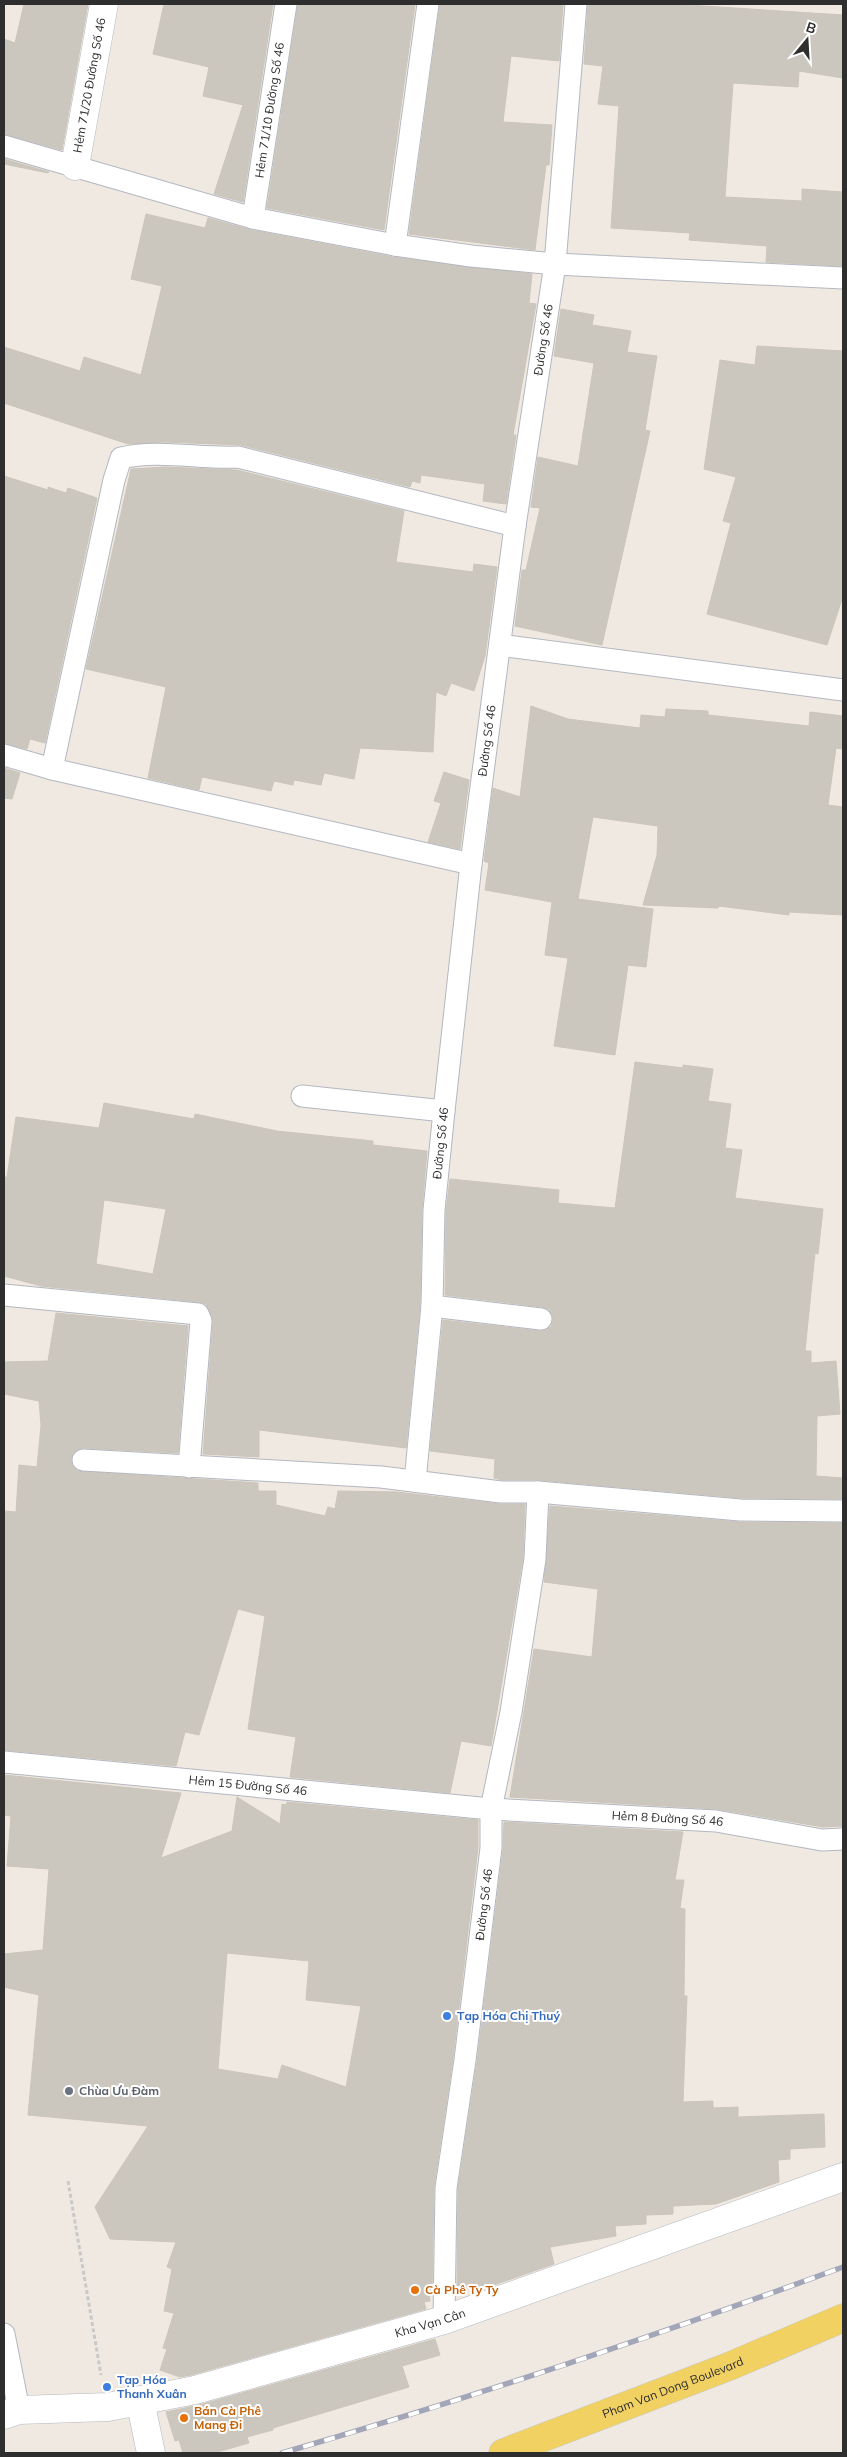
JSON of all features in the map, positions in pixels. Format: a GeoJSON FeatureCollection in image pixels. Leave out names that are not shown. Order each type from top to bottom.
{"type":"FeatureCollection","features":[{"type":"Feature","properties":{"kind":"main road","name":"Pham Van Dong Boulevard"},"geometry":{"type":"LineString","coordinates":[[503,2453],[730,2366],[843,2318]]}},
{"type":"Feature","properties":{"kind":"street","name":"Hẻm 71/20 Đường Số 46"},"geometry":{"type":"LineString","coordinates":[[75,166],[104,4]]}},
{"type":"Feature","properties":{"kind":"street","name":"Kha Vạn Cân"},"geometry":{"type":"LineString","coordinates":[[11,2413],[108,2407],[195,2390],[444,2320],[843,2177]]}},
{"type":"Feature","properties":{"kind":"street"},"geometry":{"type":"LineString","coordinates":[[140,2400],[152,2453]]}},
{"type":"Feature","properties":{"kind":"lane","name":"Hẻm 71/10 Đường Số 46"},"geometry":{"type":"LineString","coordinates":[[253,218],[286,4]]}},
{"type":"Feature","properties":{"kind":"lane"},"geometry":{"type":"LineString","coordinates":[[395,246],[428,4]]}},
{"type":"Feature","properties":{"kind":"lane","name":"Đường Số 46"},"geometry":{"type":"LineString","coordinates":[[415,1481],[432,1306],[434,1210],[444,1111],[471,864],[515,526],[555,264],[576,4]]}},
{"type":"Feature","properties":{"kind":"lane"},"geometry":{"type":"LineString","coordinates":[[4,146],[253,218],[395,246],[555,264],[843,278]]}},
{"type":"Feature","properties":{"kind":"lane"},"geometry":{"type":"LineString","coordinates":[[52,769],[114,480],[121,458],[138,454],[238,458],[515,526]]}},
{"type":"Feature","properties":{"kind":"lane"},"geometry":{"type":"LineString","coordinates":[[500,645],[843,690]]}},
{"type":"Feature","properties":{"kind":"lane"},"geometry":{"type":"LineString","coordinates":[[4,755],[52,769],[471,864]]}},
{"type":"Feature","properties":{"kind":"lane"},"geometry":{"type":"LineString","coordinates":[[302,1096],[444,1111]]}},
{"type":"Feature","properties":{"kind":"lane"},"geometry":{"type":"LineString","coordinates":[[4,1295],[198,1314],[201,1321],[189,1467]]}},
{"type":"Feature","properties":{"kind":"lane"},"geometry":{"type":"LineString","coordinates":[[432,1306],[541,1319]]}},
{"type":"Feature","properties":{"kind":"lane"},"geometry":{"type":"LineString","coordinates":[[83,1460],[381,1477],[501,1492],[538,1492],[740,1510],[843,1511]]}},
{"type":"Feature","properties":{"kind":"lane","name":"Đường Số 46"},"geometry":{"type":"LineString","coordinates":[[444,2320],[446,2188],[465,2060],[488,1867],[491,1808],[511,1712],[535,1559],[538,1492]]}},
{"type":"Feature","properties":{"kind":"lane","name":"Hẻm 15 Đường Số 46"},"geometry":{"type":"LineString","coordinates":[[4,1762],[491,1808]]}},
{"type":"Feature","properties":{"kind":"lane","name":"Hẻm 8 Đường Số 46"},"geometry":{"type":"LineString","coordinates":[[491,1808],[716,1821],[822,1840],[843,1838]]}},
{"type":"Feature","properties":{"kind":"lane"},"geometry":{"type":"LineString","coordinates":[[4,2334],[11,2413]]}},
{"type":"Feature","properties":{"kind":"path"},"geometry":{"type":"LineString","coordinates":[[68,2181],[108,2407]]}},
{"type":"Feature","properties":{"kind":"building"},"geometry":{"type":"Polygon","coordinates":[[[24,4],[88,4],[62,150],[4,134],[4,39],[15,43],[24,4]]]}},
{"type":"Feature","properties":{"kind":"building"},"geometry":{"type":"Polygon","coordinates":[[[164,4],[273,4],[243,202],[214,194],[243,105],[203,96],[209,67],[153,54],[164,4]]]}},
{"type":"Feature","properties":{"kind":"building"},"geometry":{"type":"Polygon","coordinates":[[[298,4],[415,4],[384,230],[267,208],[298,4]]]}},
{"type":"Feature","properties":{"kind":"building"},"geometry":{"type":"Polygon","coordinates":[[[440,4],[563,4],[559,61],[511,56],[503,122],[552,125],[549,165],[546,165],[535,250],[409,234],[440,4]]]}},
{"type":"Feature","properties":{"kind":"building"},"geometry":{"type":"Polygon","coordinates":[[[588,4],[673,4],[843,15],[843,78],[799,71],[798,87],[733,83],[725,197],[802,201],[802,189],[843,192],[843,266],[766,262],[767,246],[689,240],[690,233],[611,228],[619,106],[598,104],[603,66],[584,64],[588,4]]]}},
{"type":"Feature","properties":{"kind":"building"},"geometry":{"type":"Polygon","coordinates":[[[4,159],[49,172],[4,164],[4,159]]]}},
{"type":"Feature","properties":{"kind":"building"},"geometry":{"type":"Polygon","coordinates":[[[146,214],[205,228],[208,218],[251,230],[393,257],[532,274],[529,303],[536,304],[513,435],[516,435],[506,504],[483,501],[485,484],[421,475],[420,483],[412,481],[410,487],[241,445],[164,442],[128,444],[4,403],[4,347],[80,371],[84,357],[141,375],[162,286],[131,279],[146,214]]]}},
{"type":"Feature","properties":{"kind":"building"},"geometry":{"type":"Polygon","coordinates":[[[561,309],[594,315],[592,325],[631,331],[627,352],[657,356],[645,430],[650,431],[602,645],[515,626],[522,570],[526,570],[540,508],[531,507],[538,457],[578,466],[594,363],[554,356],[561,309]]]}},
{"type":"Feature","properties":{"kind":"building"},"geometry":{"type":"Polygon","coordinates":[[[757,346],[843,351],[843,596],[827,645],[707,614],[731,523],[723,521],[736,477],[704,469],[720,360],[755,365],[757,346]]]}},
{"type":"Feature","properties":{"kind":"building"},"geometry":{"type":"Polygon","coordinates":[[[164,467],[237,470],[404,511],[396,562],[473,572],[474,564],[497,567],[485,656],[474,691],[451,683],[446,696],[436,692],[433,752],[360,748],[354,779],[324,773],[321,785],[294,780],[293,785],[274,781],[271,791],[202,777],[199,790],[148,778],[166,687],[86,669],[131,469],[164,467]]]}},
{"type":"Feature","properties":{"kind":"building"},"geometry":{"type":"Polygon","coordinates":[[[4,476],[48,490],[48,487],[66,493],[68,488],[97,498],[45,743],[30,739],[27,749],[4,743],[4,476]]]}},
{"type":"Feature","properties":{"kind":"building"},"geometry":{"type":"Polygon","coordinates":[[[531,706],[568,719],[640,728],[641,715],[665,717],[666,709],[708,711],[708,715],[809,726],[810,712],[843,716],[843,749],[836,748],[828,805],[843,807],[843,915],[789,912],[789,915],[719,906],[718,908],[643,905],[657,855],[658,826],[593,817],[578,899],[653,909],[646,967],[628,965],[615,1055],[554,1046],[568,958],[545,955],[552,902],[485,890],[489,863],[484,861],[493,788],[520,797],[531,706]]]}},
{"type":"Feature","properties":{"kind":"building"},"geometry":{"type":"Polygon","coordinates":[[[4,768],[20,773],[12,799],[4,798],[4,768]]]}},
{"type":"Feature","properties":{"kind":"building"},"geometry":{"type":"Polygon","coordinates":[[[444,772],[469,780],[460,849],[428,842],[441,803],[434,801],[444,772]]]}},
{"type":"Feature","properties":{"kind":"building"},"geometry":{"type":"Polygon","coordinates":[[[635,1062],[683,1068],[683,1065],[713,1069],[708,1101],[731,1104],[725,1148],[742,1150],[735,1198],[823,1209],[818,1254],[815,1253],[805,1351],[811,1351],[811,1363],[836,1361],[840,1414],[817,1416],[816,1476],[843,1478],[843,1499],[741,1498],[539,1480],[502,1480],[494,1478],[495,1459],[430,1451],[443,1320],[540,1331],[551,1327],[553,1320],[549,1309],[542,1307],[445,1295],[446,1211],[450,1179],[559,1190],[558,1203],[615,1208],[635,1062]]]}},
{"type":"Feature","properties":{"kind":"building"},"geometry":{"type":"Polygon","coordinates":[[[104,1103],[194,1119],[195,1114],[277,1131],[373,1141],[373,1145],[427,1151],[422,1210],[420,1305],[406,1448],[259,1430],[259,1457],[203,1454],[213,1322],[206,1304],[41,1286],[4,1276],[4,1177],[7,1177],[16,1117],[99,1128],[104,1103]],[[104,1200],[96,1264],[153,1274],[166,1209],[104,1200]]]}},
{"type":"Feature","properties":{"kind":"building"},"geometry":{"type":"Polygon","coordinates":[[[56,1313],[188,1326],[178,1453],[83,1448],[73,1453],[71,1459],[72,1465],[77,1471],[258,1483],[258,1491],[276,1491],[276,1505],[325,1516],[328,1507],[335,1509],[338,1491],[397,1492],[500,1504],[525,1504],[523,1558],[491,1746],[461,1741],[450,1793],[290,1777],[296,1737],[248,1729],[265,1616],[238,1609],[199,1735],[185,1732],[176,1766],[4,1750],[4,1511],[16,1512],[19,1465],[37,1467],[41,1425],[39,1401],[4,1394],[4,1362],[48,1361],[56,1313]]]}},
{"type":"Feature","properties":{"kind":"building"},"geometry":{"type":"Polygon","coordinates":[[[550,1506],[739,1522],[843,1523],[843,1826],[823,1827],[717,1809],[510,1797],[534,1649],[592,1657],[598,1589],[544,1582],[550,1506]]]}},
{"type":"Feature","properties":{"kind":"building"},"geometry":{"type":"Polygon","coordinates":[[[4,1775],[181,1793],[161,1858],[232,1831],[237,1797],[280,1824],[282,1804],[286,1805],[287,1802],[478,1820],[478,1847],[453,2058],[434,2186],[432,2293],[429,2293],[430,2301],[424,2302],[426,2309],[191,2375],[180,2377],[160,2370],[167,2349],[163,2348],[174,2313],[164,2311],[172,2269],[167,2267],[176,2242],[110,2239],[95,2207],[148,2126],[28,2115],[39,1995],[4,1987],[4,1954],[43,1950],[49,1869],[7,1866],[11,1816],[4,1815],[4,1775]],[[227,1953],[218,2069],[278,2079],[282,2065],[346,2087],[361,2006],[306,2000],[309,1961],[227,1953]]]}},
{"type":"Feature","properties":{"kind":"building"},"geometry":{"type":"Polygon","coordinates":[[[504,1822],[683,1832],[675,1880],[684,1880],[680,1908],[685,1909],[684,1996],[687,1996],[683,2102],[713,2101],[713,2108],[738,2107],[738,2117],[824,2114],[825,2147],[790,2149],[790,2159],[778,2160],[779,2182],[716,2204],[673,2206],[673,2214],[646,2215],[646,2224],[615,2226],[616,2236],[550,2247],[554,2264],[491,2286],[457,2290],[458,2189],[477,2062],[503,1850],[504,1822]]]}},
{"type":"Feature","properties":{"kind":"building"},"geometry":{"type":"Polygon","coordinates":[[[435,2339],[440,2355],[402,2366],[409,2387],[273,2428],[273,2430],[247,2437],[249,2443],[214,2453],[183,2453],[179,2440],[175,2441],[166,2412],[199,2405],[435,2339]]]}},
{"type":"Feature","properties":{"kind":"railway"},"geometry":{"type":"LineString","coordinates":[[282,2453],[564,2365],[843,2267]]}},
{"type":"Feature","properties":{"kind":"place","name":"Tạp Hóa Chị Thuý"},"geometry":{"type":"Point","coordinates":[447,2016]}},
{"type":"Feature","properties":{"kind":"place","name":"Chùa Ưu Đàm"},"geometry":{"type":"Point","coordinates":[69,2091]}},
{"type":"Feature","properties":{"kind":"place","name":"Cà Phê Ty Ty"},"geometry":{"type":"Point","coordinates":[415,2290]}},
{"type":"Feature","properties":{"kind":"place","name":"Tạp Hóa Thanh Xuân"},"geometry":{"type":"Point","coordinates":[107,2387]}},
{"type":"Feature","properties":{"kind":"place","name":"Bán Cà Phê Mang Đi"},"geometry":{"type":"Point","coordinates":[184,2418]}}]}
